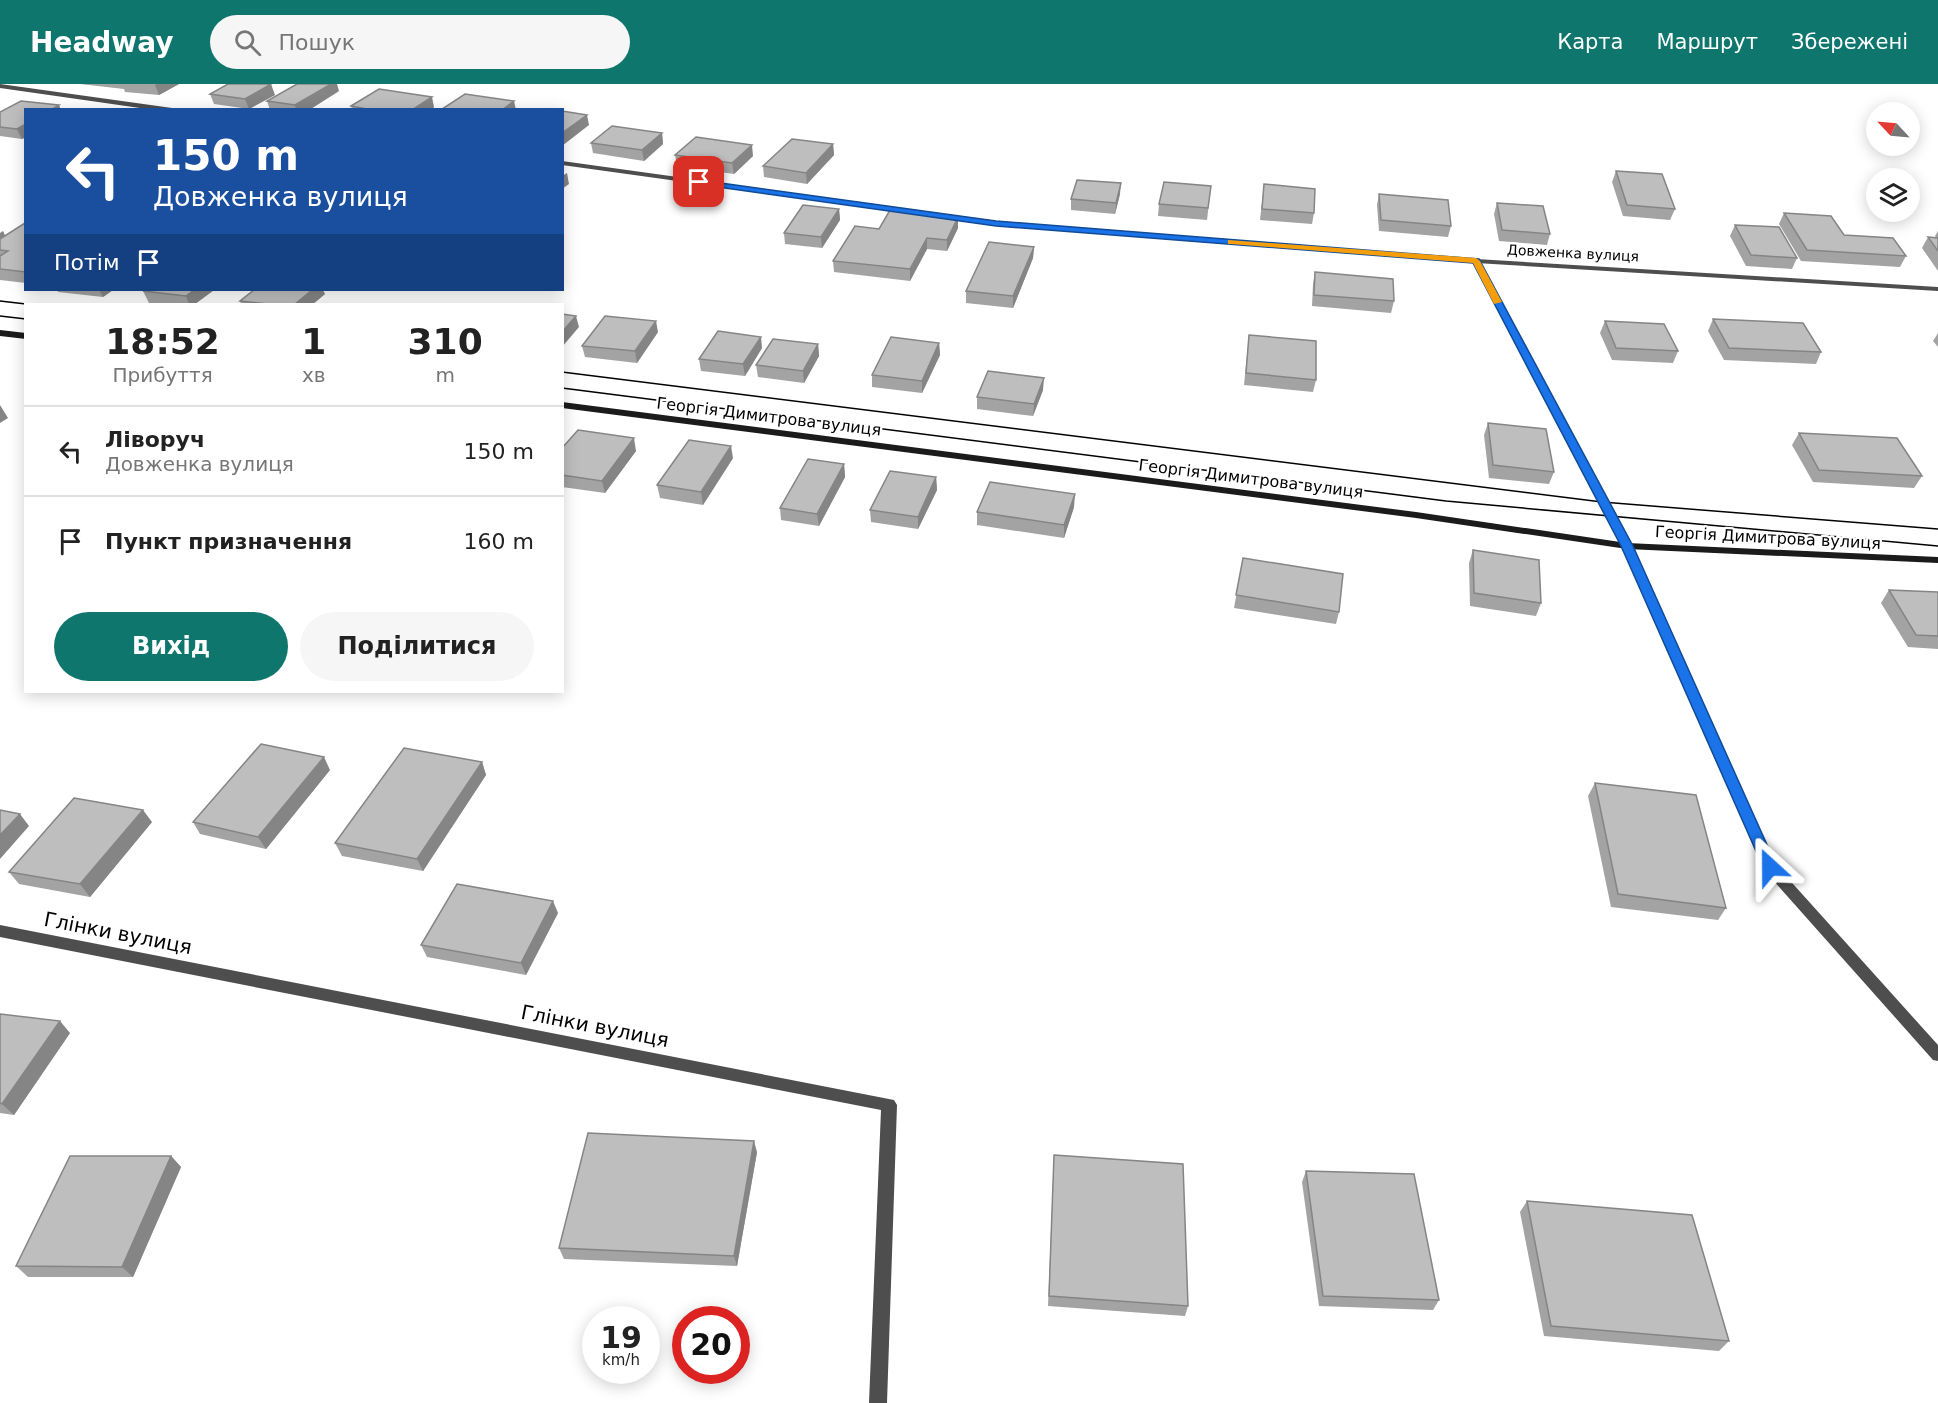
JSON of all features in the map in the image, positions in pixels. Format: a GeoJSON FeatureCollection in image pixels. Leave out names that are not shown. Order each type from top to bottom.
{"type":"FeatureCollection","features":[{"type":"Feature","properties":{"kind":"street"},"geometry":{"type":"LineString","coordinates":[[0,86],[158,108]]}},
{"type":"Feature","properties":{"kind":"street","name":"Довженка вулиця"},"geometry":{"type":"LineString","coordinates":[[564,163],[996,223],[1476,261],[1938,288]]}},
{"type":"Feature","properties":{"kind":"street"},"geometry":{"type":"LineString","coordinates":[[1476,261],[1627,546],[1770,867],[1938,1055]]}},
{"type":"Feature","properties":{"kind":"street"},"geometry":{"type":"LineString","coordinates":[[0,333],[24,336]]}},
{"type":"Feature","properties":{"kind":"street","name":"Георгія Димитрова вулиця"},"geometry":{"type":"LineString","coordinates":[[564,405],[1416,514],[1627,546],[1938,560]]}},
{"type":"Feature","properties":{"kind":"street","name":"Глінки вулиця"},"geometry":{"type":"LineString","coordinates":[[0,931],[889,1105],[878,1403]]}},
{"type":"Feature","properties":{"kind":"building"},"geometry":{"type":"Polygon","coordinates":[[[228,84],[271,84],[245,99],[210,94],[228,84]]]}},
{"type":"Feature","properties":{"kind":"building"},"geometry":{"type":"Polygon","coordinates":[[[297,84],[331,84],[295,105],[267,101],[297,84]]]}},
{"type":"Feature","properties":{"kind":"building"},"geometry":{"type":"Polygon","coordinates":[[[379,89],[432,97],[415,108],[351,106],[379,89]]]}},
{"type":"Feature","properties":{"kind":"building"},"geometry":{"type":"Polygon","coordinates":[[[465,94],[514,101],[505,108],[444,108],[465,94]]]}},
{"type":"Feature","properties":{"kind":"building"},"geometry":{"type":"Polygon","coordinates":[[[21,101],[59,105],[54,108],[24,108],[24,125],[17,129],[0,127],[0,112],[21,101]]]}},
{"type":"Feature","properties":{"kind":"building"},"geometry":{"type":"Polygon","coordinates":[[[564,111],[587,115],[564,132],[564,111]]]}},
{"type":"Feature","properties":{"kind":"building"},"geometry":{"type":"Polygon","coordinates":[[[612,126],[662,133],[642,150],[591,143],[612,126]]]}},
{"type":"Feature","properties":{"kind":"building"},"geometry":{"type":"Polygon","coordinates":[[[696,137],[752,145],[732,163],[675,155],[696,137]]]}},
{"type":"Feature","properties":{"kind":"building"},"geometry":{"type":"Polygon","coordinates":[[[792,139],[833,144],[806,173],[763,166],[792,139]]]}},
{"type":"Feature","properties":{"kind":"building"},"geometry":{"type":"Polygon","coordinates":[[[1616,171],[1662,174],[1675,209],[1627,205],[1616,171]]]}},
{"type":"Feature","properties":{"kind":"building"},"geometry":{"type":"Polygon","coordinates":[[[1077,180],[1121,183],[1116,203],[1071,199],[1077,180]]]}},
{"type":"Feature","properties":{"kind":"building"},"geometry":{"type":"Polygon","coordinates":[[[1164,182],[1211,186],[1208,208],[1159,204],[1164,182]]]}},
{"type":"Feature","properties":{"kind":"building"},"geometry":{"type":"Polygon","coordinates":[[[1264,184],[1315,189],[1314,213],[1262,209],[1264,184]]]}},
{"type":"Feature","properties":{"kind":"building"},"geometry":{"type":"Polygon","coordinates":[[[1379,194],[1448,200],[1451,226],[1381,220],[1379,194]]]}},
{"type":"Feature","properties":{"kind":"building"},"geometry":{"type":"Polygon","coordinates":[[[1497,203],[1543,206],[1550,234],[1502,230],[1497,203]]]}},
{"type":"Feature","properties":{"kind":"building"},"geometry":{"type":"Polygon","coordinates":[[[803,205],[839,209],[821,237],[784,233],[803,205]]]}},
{"type":"Feature","properties":{"kind":"building"},"geometry":{"type":"Polygon","coordinates":[[[890,210],[958,217],[947,240],[927,238],[910,269],[833,261],[855,226],[879,229],[890,210]]]}},
{"type":"Feature","properties":{"kind":"building"},"geometry":{"type":"Polygon","coordinates":[[[1784,213],[1831,216],[1844,235],[1893,238],[1906,256],[1807,250],[1784,213]]]}},
{"type":"Feature","properties":{"kind":"building"},"geometry":{"type":"Polygon","coordinates":[[[24,224],[24,272],[0,269],[0,256],[8,251],[0,250],[0,239],[24,224]]]}},
{"type":"Feature","properties":{"kind":"building"},"geometry":{"type":"Polygon","coordinates":[[[1735,225],[1779,227],[1797,258],[1751,255],[1735,225]]]}},
{"type":"Feature","properties":{"kind":"building"},"geometry":{"type":"Polygon","coordinates":[[[1928,237],[1938,238],[1938,251],[1928,237]]]}},
{"type":"Feature","properties":{"kind":"building"},"geometry":{"type":"Polygon","coordinates":[[[989,242],[1034,247],[1013,296],[966,291],[989,242]]]}},
{"type":"Feature","properties":{"kind":"building"},"geometry":{"type":"Polygon","coordinates":[[[1315,272],[1393,279],[1394,301],[1314,295],[1315,272]]]}},
{"type":"Feature","properties":{"kind":"building"},"geometry":{"type":"Polygon","coordinates":[[[143,291],[193,291],[186,296],[143,291]]]}},
{"type":"Feature","properties":{"kind":"building"},"geometry":{"type":"Polygon","coordinates":[[[253,291],[311,291],[296,303],[240,301],[253,291]]]}},
{"type":"Feature","properties":{"kind":"building"},"geometry":{"type":"Polygon","coordinates":[[[564,314],[576,316],[564,330],[564,314]]]}},
{"type":"Feature","properties":{"kind":"building"},"geometry":{"type":"Polygon","coordinates":[[[605,316],[656,321],[635,351],[582,346],[605,316]]]}},
{"type":"Feature","properties":{"kind":"building"},"geometry":{"type":"Polygon","coordinates":[[[1713,319],[1803,323],[1821,352],[1729,348],[1713,319]]]}},
{"type":"Feature","properties":{"kind":"building"},"geometry":{"type":"Polygon","coordinates":[[[1605,321],[1664,324],[1678,351],[1616,348],[1605,321]]]}},
{"type":"Feature","properties":{"kind":"building"},"geometry":{"type":"Polygon","coordinates":[[[718,331],[761,337],[743,364],[699,359],[718,331]]]}},
{"type":"Feature","properties":{"kind":"building"},"geometry":{"type":"Polygon","coordinates":[[[1249,335],[1316,341],[1316,380],[1246,373],[1249,335]]]}},
{"type":"Feature","properties":{"kind":"building"},"geometry":{"type":"Polygon","coordinates":[[[891,337],[939,343],[922,381],[872,375],[891,337]]]}},
{"type":"Feature","properties":{"kind":"building"},"geometry":{"type":"Polygon","coordinates":[[[773,339],[818,344],[803,371],[756,365],[773,339]]]}},
{"type":"Feature","properties":{"kind":"building"},"geometry":{"type":"Polygon","coordinates":[[[988,371],[1044,378],[1034,404],[977,397],[988,371]]]}},
{"type":"Feature","properties":{"kind":"building"},"geometry":{"type":"Polygon","coordinates":[[[1488,423],[1546,429],[1554,472],[1493,465],[1488,423]]]}},
{"type":"Feature","properties":{"kind":"building"},"geometry":{"type":"Polygon","coordinates":[[[578,430],[634,438],[602,481],[564,475],[564,446],[578,430]]]}},
{"type":"Feature","properties":{"kind":"building"},"geometry":{"type":"Polygon","coordinates":[[[1799,433],[1897,438],[1922,476],[1819,470],[1799,433]]]}},
{"type":"Feature","properties":{"kind":"building"},"geometry":{"type":"Polygon","coordinates":[[[689,440],[731,446],[701,492],[657,485],[689,440]]]}},
{"type":"Feature","properties":{"kind":"building"},"geometry":{"type":"Polygon","coordinates":[[[808,459],[844,464],[817,514],[780,508],[808,459]]]}},
{"type":"Feature","properties":{"kind":"building"},"geometry":{"type":"Polygon","coordinates":[[[890,471],[936,477],[918,517],[870,510],[890,471]]]}},
{"type":"Feature","properties":{"kind":"building"},"geometry":{"type":"Polygon","coordinates":[[[990,482],[1075,494],[1064,525],[977,512],[990,482]]]}},
{"type":"Feature","properties":{"kind":"building"},"geometry":{"type":"Polygon","coordinates":[[[1473,550],[1539,560],[1541,603],[1474,593],[1473,550]]]}},
{"type":"Feature","properties":{"kind":"building"},"geometry":{"type":"Polygon","coordinates":[[[1243,558],[1343,574],[1339,612],[1236,595],[1243,558]]]}},
{"type":"Feature","properties":{"kind":"building"},"geometry":{"type":"Polygon","coordinates":[[[1889,590],[1938,592],[1938,636],[1916,635],[1889,590]]]}},
{"type":"Feature","properties":{"kind":"building"},"geometry":{"type":"Polygon","coordinates":[[[261,744],[324,757],[258,837],[193,822],[261,744]]]}},
{"type":"Feature","properties":{"kind":"building"},"geometry":{"type":"Polygon","coordinates":[[[404,748],[482,762],[417,859],[335,843],[404,748]]]}},
{"type":"Feature","properties":{"kind":"building"},"geometry":{"type":"Polygon","coordinates":[[[1595,783],[1696,795],[1726,908],[1618,894],[1595,783]]]}},
{"type":"Feature","properties":{"kind":"building"},"geometry":{"type":"Polygon","coordinates":[[[74,798],[143,810],[80,884],[9,872],[74,798]]]}},
{"type":"Feature","properties":{"kind":"building"},"geometry":{"type":"Polygon","coordinates":[[[0,810],[20,814],[0,835],[0,810]]]}},
{"type":"Feature","properties":{"kind":"building"},"geometry":{"type":"Polygon","coordinates":[[[457,884],[553,901],[521,963],[421,945],[457,884]]]}},
{"type":"Feature","properties":{"kind":"building"},"geometry":{"type":"Polygon","coordinates":[[[0,1014],[60,1021],[2,1104],[0,1103],[0,1014]]]}},
{"type":"Feature","properties":{"kind":"building"},"geometry":{"type":"Polygon","coordinates":[[[588,1133],[754,1141],[734,1256],[559,1248],[588,1133]]]}},
{"type":"Feature","properties":{"kind":"building"},"geometry":{"type":"Polygon","coordinates":[[[1054,1155],[1183,1164],[1188,1306],[1049,1296],[1054,1155]]]}},
{"type":"Feature","properties":{"kind":"building"},"geometry":{"type":"Polygon","coordinates":[[[70,1156],[171,1156],[122,1267],[16,1266],[70,1156]]]}},
{"type":"Feature","properties":{"kind":"building"},"geometry":{"type":"Polygon","coordinates":[[[1306,1171],[1414,1174],[1439,1300],[1323,1296],[1306,1171]]]}},
{"type":"Feature","properties":{"kind":"building"},"geometry":{"type":"Polygon","coordinates":[[[1527,1201],[1692,1215],[1729,1341],[1551,1326],[1527,1201]]]}},
{"type":"Feature","properties":{"kind":"tram line"},"geometry":{"type":"LineString","coordinates":[[0,301],[24,304]]}},
{"type":"Feature","properties":{"kind":"tram line"},"geometry":{"type":"LineString","coordinates":[[0,316],[24,319]]}},
{"type":"Feature","properties":{"kind":"tram line"},"geometry":{"type":"LineString","coordinates":[[564,372],[1602,502],[1938,529]]}},
{"type":"Feature","properties":{"kind":"tram line"},"geometry":{"type":"LineString","coordinates":[[564,388],[1446,501],[1938,546]]}},
{"type":"Feature","properties":{"kind":"slow traffic"},"geometry":{"type":"LineString","coordinates":[[1231,242],[1476,261],[1497,302]]}},
{"type":"Feature","properties":{"kind":"route"},"geometry":{"type":"LineString","coordinates":[[699,182],[996,223],[1476,261],[1610,518],[1627,546],[1770,867]]}}]}
